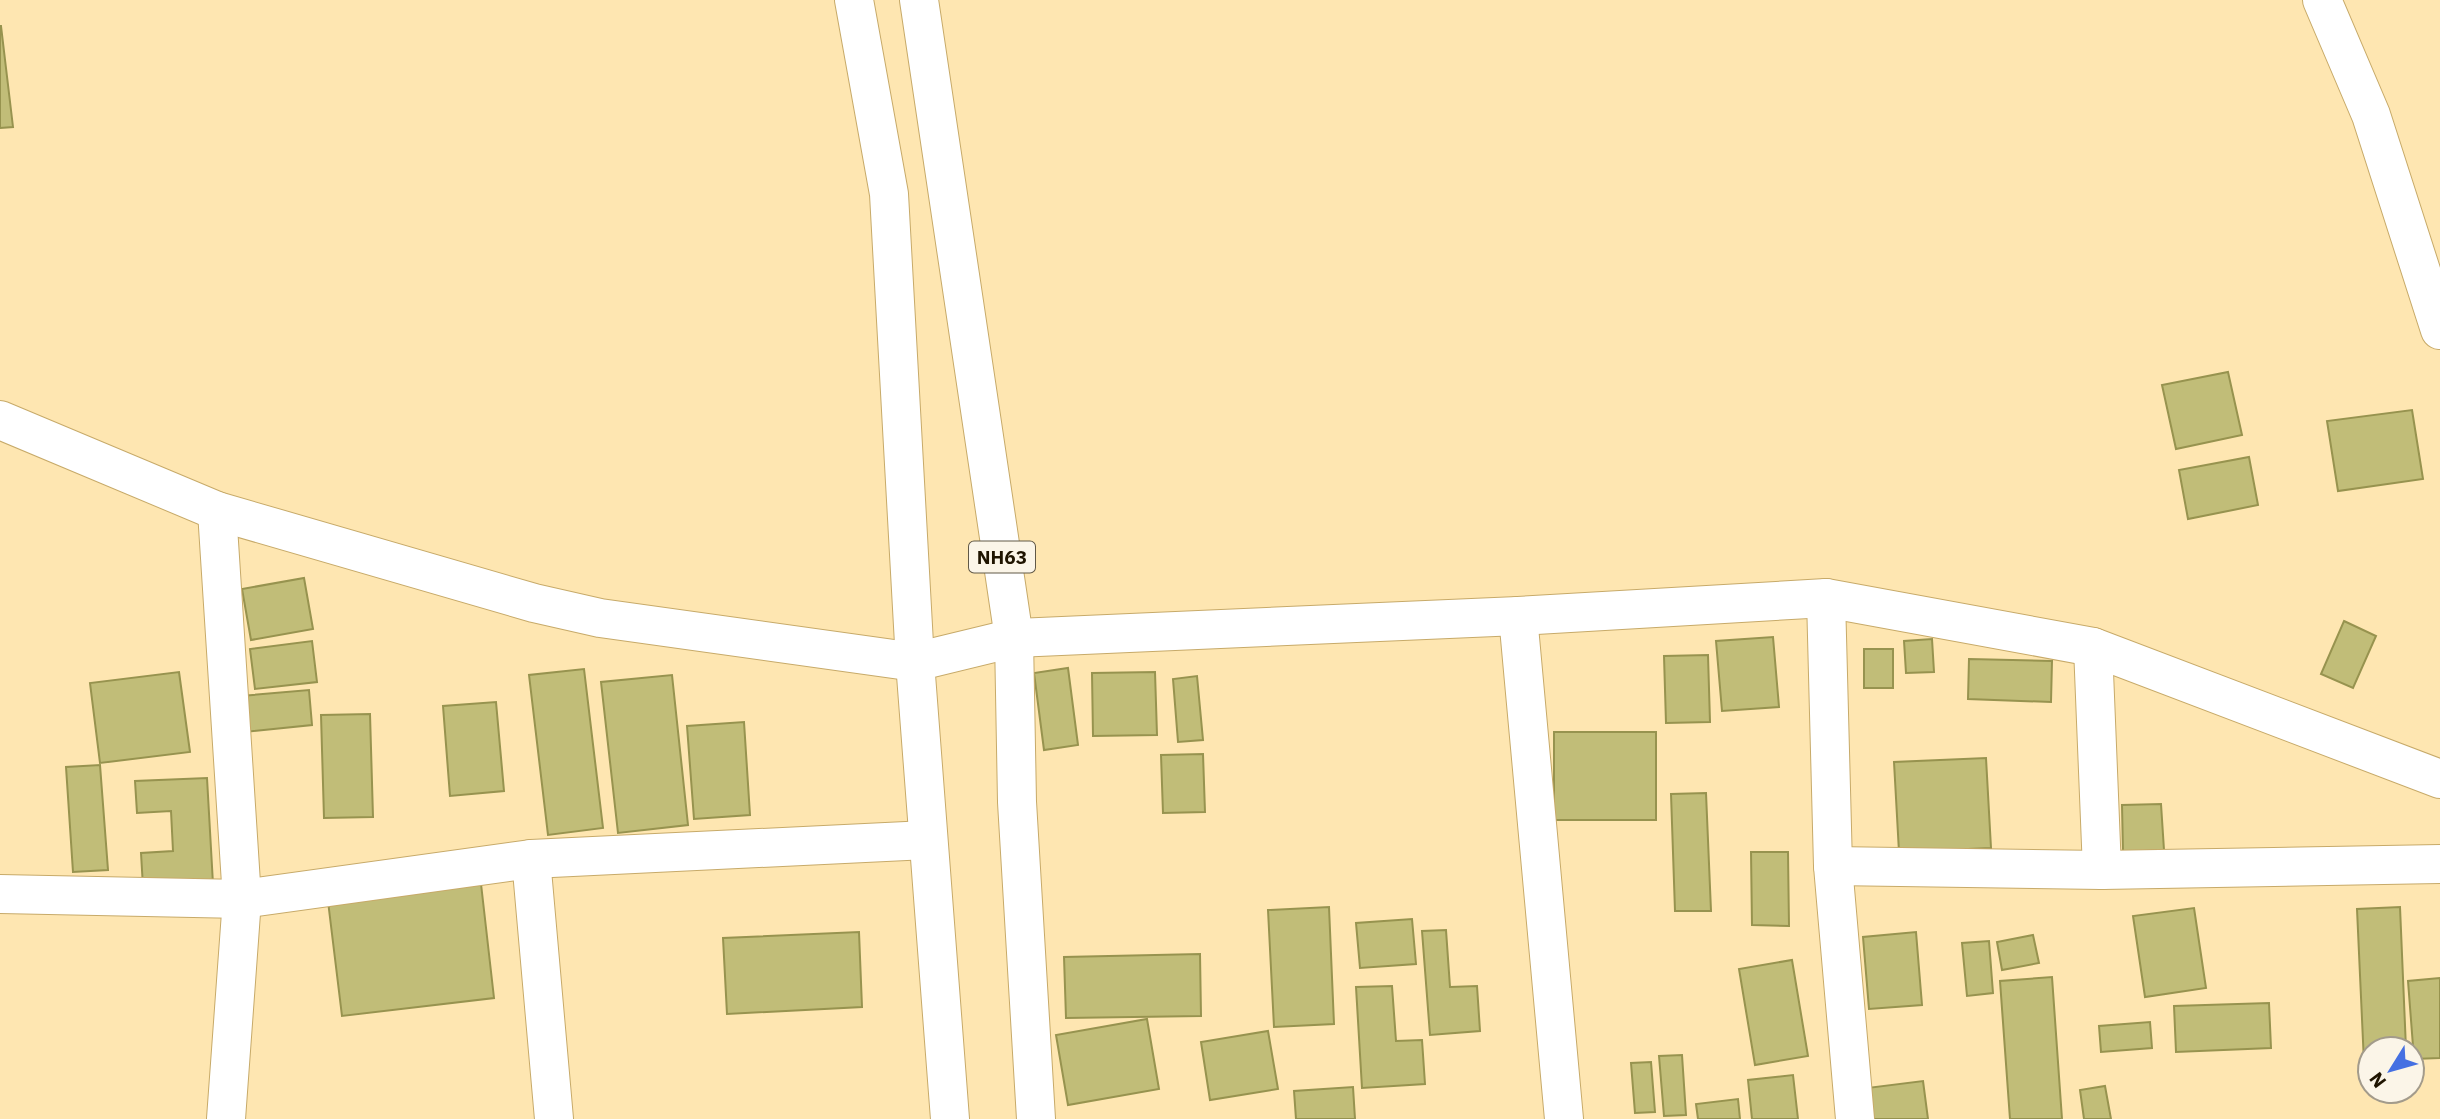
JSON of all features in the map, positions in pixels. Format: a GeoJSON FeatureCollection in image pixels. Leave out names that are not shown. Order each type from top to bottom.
{"type":"FeatureCollection","features":[{"type":"Feature","properties":{"kind":"main road"},"geometry":{"type":"LineString","coordinates":[[854,0],[889,194],[915,662],[950,1119]]}},
{"type":"Feature","properties":{"kind":"main road","name":"NH63"},"geometry":{"type":"LineString","coordinates":[[919,0],[1014,638],[1017,802],[1036,1119]]}},
{"type":"Feature","properties":{"kind":"main road"},"geometry":{"type":"LineString","coordinates":[[2322,0],[2371,115],[2440,330]]}},
{"type":"Feature","properties":{"kind":"main road"},"geometry":{"type":"LineString","coordinates":[[0,420],[218,511],[568,612],[915,662],[1014,638],[1518,616],[1826,598],[2093,647],[2440,779]]}},
{"type":"Feature","properties":{"kind":"main road"},"geometry":{"type":"LineString","coordinates":[[218,511],[242,899],[226,1119]]}},
{"type":"Feature","properties":{"kind":"main road"},"geometry":{"type":"LineString","coordinates":[[1826,598],[1833,866],[1854,1119]]}},
{"type":"Feature","properties":{"kind":"main road"},"geometry":{"type":"LineString","coordinates":[[1518,616],[1564,1119]]}},
{"type":"Feature","properties":{"kind":"main road"},"geometry":{"type":"LineString","coordinates":[[2093,647],[2102,870]]}},
{"type":"Feature","properties":{"kind":"main road"},"geometry":{"type":"LineString","coordinates":[[0,894],[242,899],[531,859],[927,840]]}},
{"type":"Feature","properties":{"kind":"main road"},"geometry":{"type":"LineString","coordinates":[[531,859],[554,1119]]}},
{"type":"Feature","properties":{"kind":"main road"},"geometry":{"type":"LineString","coordinates":[[1833,866],[2102,870],[2440,864]]}},
{"type":"Feature","properties":{"kind":"building"},"geometry":{"type":"Polygon","coordinates":[[[0,26],[13,127],[0,128],[0,26]]]}},
{"type":"Feature","properties":{"kind":"building"},"geometry":{"type":"Polygon","coordinates":[[[2228,372],[2242,435],[2176,449],[2162,385],[2228,372]]]}},
{"type":"Feature","properties":{"kind":"building"},"geometry":{"type":"Polygon","coordinates":[[[2412,410],[2423,479],[2338,491],[2327,421],[2412,410]]]}},
{"type":"Feature","properties":{"kind":"building"},"geometry":{"type":"Polygon","coordinates":[[[2249,457],[2258,505],[2188,519],[2179,470],[2249,457]]]}},
{"type":"Feature","properties":{"kind":"building"},"geometry":{"type":"Polygon","coordinates":[[[304,578],[313,629],[251,640],[242,589],[304,578]]]}},
{"type":"Feature","properties":{"kind":"building"},"geometry":{"type":"Polygon","coordinates":[[[2344,621],[2376,636],[2353,688],[2321,674],[2344,621]]]}},
{"type":"Feature","properties":{"kind":"building"},"geometry":{"type":"Polygon","coordinates":[[[1773,637],[1779,707],[1722,711],[1716,641],[1773,637]]]}},
{"type":"Feature","properties":{"kind":"building"},"geometry":{"type":"Polygon","coordinates":[[[1932,639],[1934,672],[1906,673],[1904,641],[1932,639]]]}},
{"type":"Feature","properties":{"kind":"building"},"geometry":{"type":"Polygon","coordinates":[[[312,641],[317,682],[255,689],[250,649],[312,641]]]}},
{"type":"Feature","properties":{"kind":"building"},"geometry":{"type":"Polygon","coordinates":[[[1864,649],[1893,649],[1893,688],[1864,688],[1864,649]]]}},
{"type":"Feature","properties":{"kind":"building"},"geometry":{"type":"Polygon","coordinates":[[[1708,655],[1710,722],[1666,723],[1664,656],[1708,655]]]}},
{"type":"Feature","properties":{"kind":"building"},"geometry":{"type":"Polygon","coordinates":[[[1969,659],[2052,661],[2051,702],[1968,699],[1969,659]]]}},
{"type":"Feature","properties":{"kind":"building"},"geometry":{"type":"Polygon","coordinates":[[[1068,668],[1078,745],[1044,750],[1034,673],[1068,668]]]}},
{"type":"Feature","properties":{"kind":"building"},"geometry":{"type":"Polygon","coordinates":[[[584,669],[603,828],[548,835],[529,675],[584,669]]]}},
{"type":"Feature","properties":{"kind":"building"},"geometry":{"type":"Polygon","coordinates":[[[179,672],[190,752],[100,763],[90,683],[179,672]]]}},
{"type":"Feature","properties":{"kind":"building"},"geometry":{"type":"Polygon","coordinates":[[[1155,672],[1157,735],[1093,736],[1092,673],[1155,672]]]}},
{"type":"Feature","properties":{"kind":"building"},"geometry":{"type":"Polygon","coordinates":[[[672,675],[688,825],[618,833],[601,682],[672,675]]]}},
{"type":"Feature","properties":{"kind":"building"},"geometry":{"type":"Polygon","coordinates":[[[1197,676],[1203,740],[1178,742],[1173,679],[1197,676]]]}},
{"type":"Feature","properties":{"kind":"building"},"geometry":{"type":"Polygon","coordinates":[[[309,690],[312,725],[245,732],[241,696],[309,690]]]}},
{"type":"Feature","properties":{"kind":"building"},"geometry":{"type":"Polygon","coordinates":[[[496,702],[504,791],[450,796],[443,706],[496,702]]]}},
{"type":"Feature","properties":{"kind":"building"},"geometry":{"type":"Polygon","coordinates":[[[370,714],[373,817],[324,818],[321,715],[370,714]]]}},
{"type":"Feature","properties":{"kind":"building"},"geometry":{"type":"Polygon","coordinates":[[[744,722],[750,815],[694,819],[687,726],[744,722]]]}},
{"type":"Feature","properties":{"kind":"building"},"geometry":{"type":"Polygon","coordinates":[[[1554,732],[1656,732],[1656,820],[1554,820],[1554,732]]]}},
{"type":"Feature","properties":{"kind":"building"},"geometry":{"type":"Polygon","coordinates":[[[1203,754],[1205,812],[1163,813],[1161,755],[1203,754]]]}},
{"type":"Feature","properties":{"kind":"building"},"geometry":{"type":"Polygon","coordinates":[[[1986,758],[1991,848],[1899,852],[1894,762],[1986,758]]]}},
{"type":"Feature","properties":{"kind":"building"},"geometry":{"type":"Polygon","coordinates":[[[100,765],[108,870],[73,872],[66,767],[100,765]]]}},
{"type":"Feature","properties":{"kind":"building"},"geometry":{"type":"Polygon","coordinates":[[[207,778],[213,884],[143,887],[141,853],[173,851],[171,811],[137,813],[135,781],[207,778]]]}},
{"type":"Feature","properties":{"kind":"building"},"geometry":{"type":"Polygon","coordinates":[[[1706,793],[1711,911],[1675,911],[1671,794],[1706,793]]]}},
{"type":"Feature","properties":{"kind":"building"},"geometry":{"type":"Polygon","coordinates":[[[2161,804],[2164,850],[2123,852],[2122,805],[2161,804]]]}},
{"type":"Feature","properties":{"kind":"building"},"geometry":{"type":"Polygon","coordinates":[[[1751,852],[1788,852],[1789,926],[1752,925],[1751,852]]]}},
{"type":"Feature","properties":{"kind":"building"},"geometry":{"type":"Polygon","coordinates":[[[480,875],[494,998],[342,1016],[327,893],[480,875]]]}},
{"type":"Feature","properties":{"kind":"building"},"geometry":{"type":"Polygon","coordinates":[[[1329,907],[1334,1024],[1274,1027],[1268,910],[1329,907]]]}},
{"type":"Feature","properties":{"kind":"building"},"geometry":{"type":"Polygon","coordinates":[[[2400,907],[2405,1035],[2363,1035],[2357,909],[2400,907]]]}},
{"type":"Feature","properties":{"kind":"building"},"geometry":{"type":"Polygon","coordinates":[[[2194,908],[2206,988],[2145,997],[2133,916],[2194,908]]]}},
{"type":"Feature","properties":{"kind":"building"},"geometry":{"type":"Polygon","coordinates":[[[1412,919],[1416,964],[1360,968],[1356,923],[1412,919]]]}},
{"type":"Feature","properties":{"kind":"building"},"geometry":{"type":"Polygon","coordinates":[[[1446,930],[1450,987],[1477,986],[1480,1031],[1430,1035],[1422,931],[1446,930]]]}},
{"type":"Feature","properties":{"kind":"building"},"geometry":{"type":"Polygon","coordinates":[[[859,932],[862,1007],[727,1014],[723,938],[859,932]]]}},
{"type":"Feature","properties":{"kind":"building"},"geometry":{"type":"Polygon","coordinates":[[[1916,932],[1922,1005],[1869,1009],[1863,937],[1916,932]]]}},
{"type":"Feature","properties":{"kind":"building"},"geometry":{"type":"Polygon","coordinates":[[[2033,935],[2039,963],[2002,970],[1997,942],[2033,935]]]}},
{"type":"Feature","properties":{"kind":"building"},"geometry":{"type":"Polygon","coordinates":[[[1989,941],[1993,993],[1967,996],[1962,943],[1989,941]]]}},
{"type":"Feature","properties":{"kind":"building"},"geometry":{"type":"Polygon","coordinates":[[[1200,954],[1201,1016],[1066,1018],[1064,957],[1200,954]]]}},
{"type":"Feature","properties":{"kind":"building"},"geometry":{"type":"Polygon","coordinates":[[[1792,960],[1808,1056],[1755,1065],[1739,969],[1792,960]]]}},
{"type":"Feature","properties":{"kind":"building"},"geometry":{"type":"Polygon","coordinates":[[[2052,977],[2062,1119],[2010,1119],[2000,981],[2052,977]]]}},
{"type":"Feature","properties":{"kind":"building"},"geometry":{"type":"Polygon","coordinates":[[[2440,978],[2440,1058],[2426,1059],[2426,1035],[2412,1035],[2408,981],[2440,978]]]}},
{"type":"Feature","properties":{"kind":"building"},"geometry":{"type":"Polygon","coordinates":[[[1392,986],[1396,1041],[1422,1040],[1425,1084],[1362,1088],[1356,987],[1392,986]]]}},
{"type":"Feature","properties":{"kind":"building"},"geometry":{"type":"Polygon","coordinates":[[[2269,1003],[2271,1048],[2176,1052],[2174,1006],[2269,1003]]]}},
{"type":"Feature","properties":{"kind":"building"},"geometry":{"type":"Polygon","coordinates":[[[1147,1019],[1159,1089],[1068,1105],[1056,1035],[1147,1019]]]}},
{"type":"Feature","properties":{"kind":"building"},"geometry":{"type":"Polygon","coordinates":[[[2150,1022],[2152,1048],[2101,1052],[2099,1026],[2150,1022]]]}},
{"type":"Feature","properties":{"kind":"building"},"geometry":{"type":"Polygon","coordinates":[[[1268,1031],[1278,1089],[1210,1100],[1201,1042],[1268,1031]]]}},
{"type":"Feature","properties":{"kind":"building"},"geometry":{"type":"Polygon","coordinates":[[[1682,1055],[1686,1115],[1664,1116],[1659,1056],[1682,1055]]]}},
{"type":"Feature","properties":{"kind":"building"},"geometry":{"type":"Polygon","coordinates":[[[1651,1062],[1655,1112],[1635,1113],[1631,1063],[1651,1062]]]}},
{"type":"Feature","properties":{"kind":"building"},"geometry":{"type":"Polygon","coordinates":[[[1793,1075],[1798,1119],[1752,1119],[1748,1080],[1793,1075]]]}},
{"type":"Feature","properties":{"kind":"building"},"geometry":{"type":"Polygon","coordinates":[[[1923,1081],[1928,1119],[1870,1119],[1867,1088],[1923,1081]]]}},
{"type":"Feature","properties":{"kind":"building"},"geometry":{"type":"Polygon","coordinates":[[[2105,1086],[2111,1119],[2084,1119],[2080,1090],[2105,1086]]]}},
{"type":"Feature","properties":{"kind":"building"},"geometry":{"type":"Polygon","coordinates":[[[1353,1087],[1355,1119],[1296,1119],[1294,1091],[1353,1087]]]}},
{"type":"Feature","properties":{"kind":"building"},"geometry":{"type":"Polygon","coordinates":[[[1738,1099],[1740,1119],[1698,1119],[1696,1104],[1738,1099]]]}}]}
